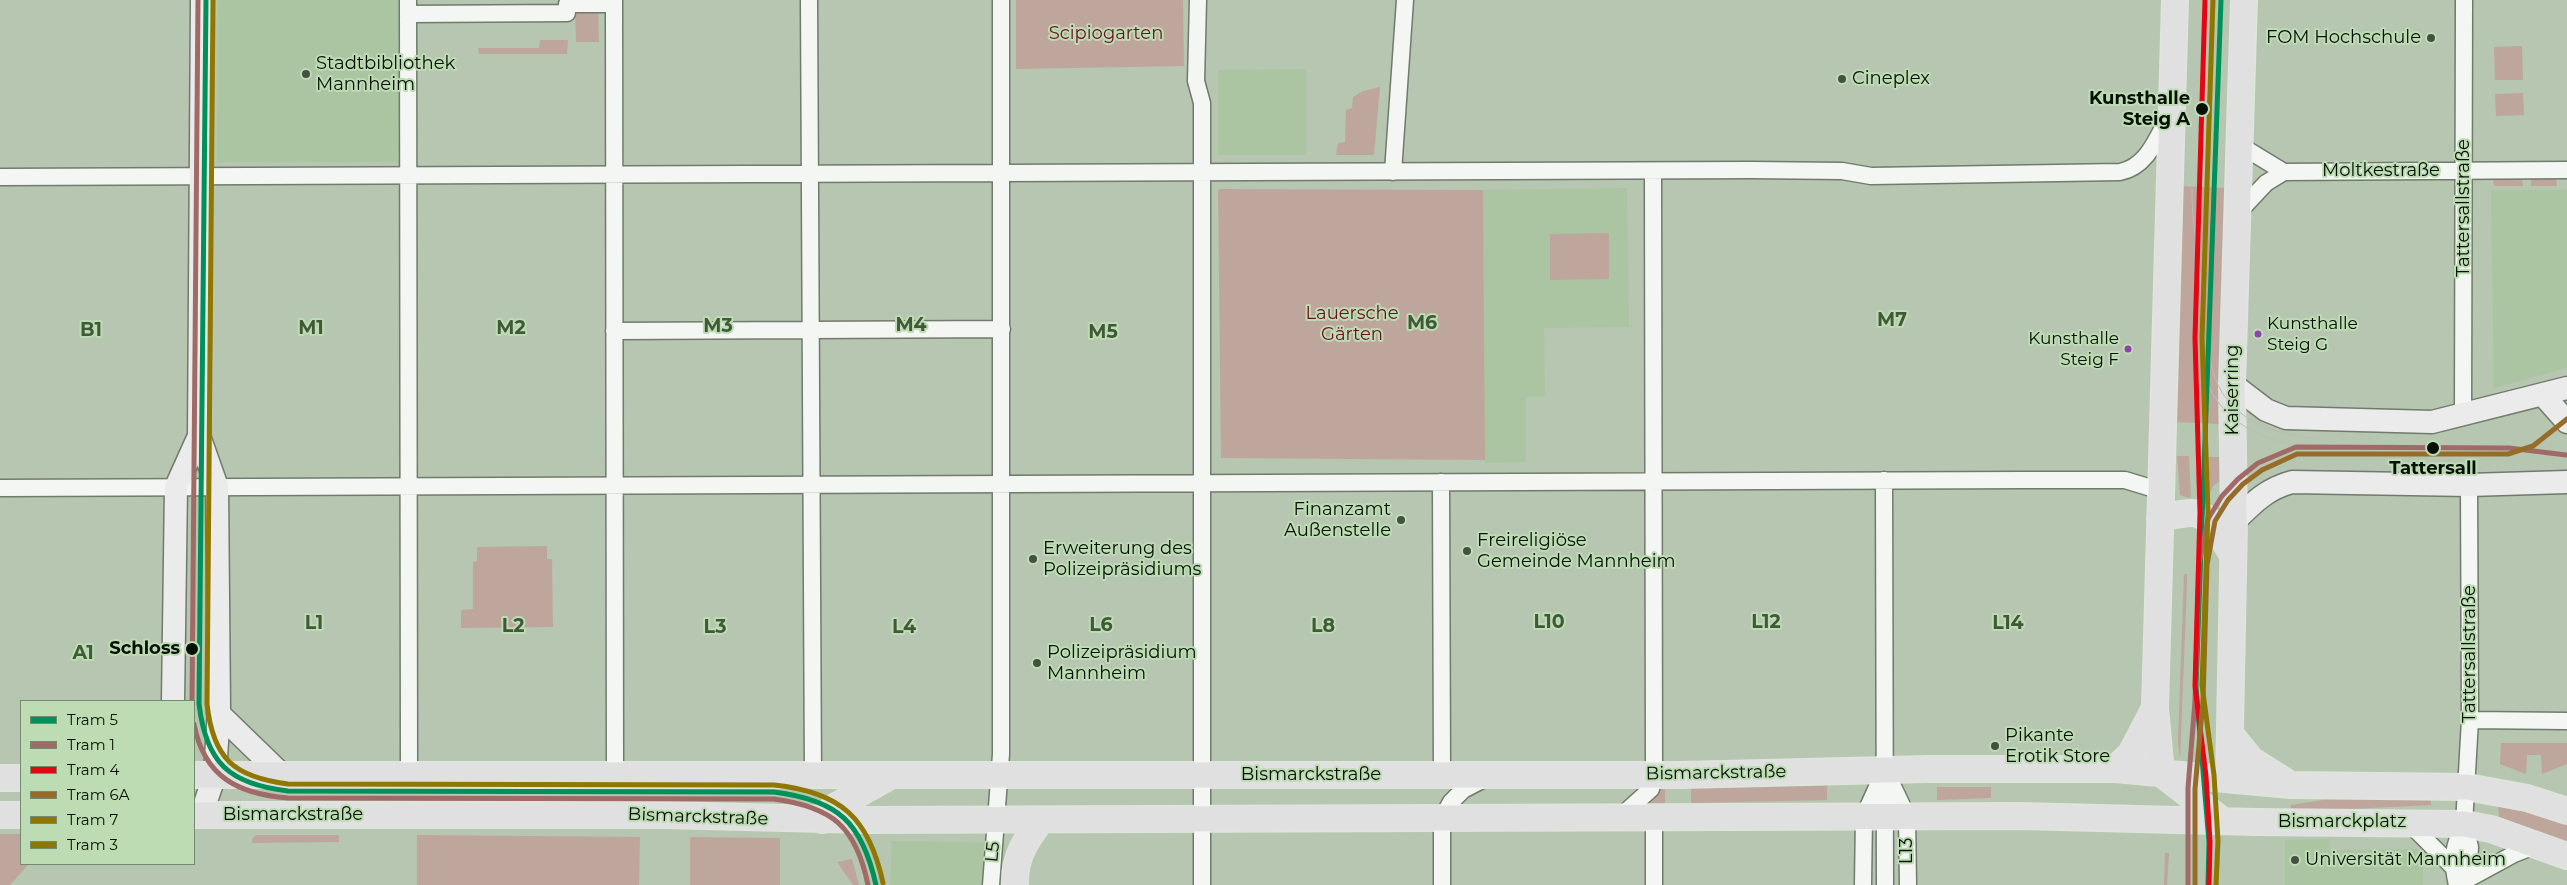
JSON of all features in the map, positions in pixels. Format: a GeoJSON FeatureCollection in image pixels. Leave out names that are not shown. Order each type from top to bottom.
{"type":"FeatureCollection","features":[{"type":"Feature","properties":{"kind":"main road"},"geometry":{"type":"LineString","coordinates":[[2175,0],[2155,708],[2161,773],[2220,819]]}},
{"type":"Feature","properties":{"kind":"main road","name":"Kaiserring"},"geometry":{"type":"LineString","coordinates":[[2229,780],[2234,522],[2232,384],[2244,0]]}},
{"type":"Feature","properties":{"kind":"main road"},"geometry":{"type":"LineString","coordinates":[[2160,518],[2193,513],[2201,516],[2213,525],[2233,555]]}},
{"type":"Feature","properties":{"kind":"main road"},"geometry":{"type":"LineString","coordinates":[[2115,769],[2131,754],[2155,708]]}},
{"type":"Feature","properties":{"kind":"main road"},"geometry":{"type":"LineString","coordinates":[[2230,734],[2251,760],[2291,785]]}},
{"type":"Feature","properties":{"kind":"main road","name":"Bismarckstraße"},"geometry":{"type":"LineString","coordinates":[[204,775],[1654,775],[1885,770],[2115,769],[2229,780]]}},
{"type":"Feature","properties":{"kind":"main road"},"geometry":{"type":"LineString","coordinates":[[822,820],[833,808],[890,776]]}},
{"type":"Feature","properties":{"kind":"main road"},"geometry":{"type":"LineString","coordinates":[[0,778],[20,778]]}},
{"type":"Feature","properties":{"kind":"main road"},"geometry":{"type":"LineString","coordinates":[[2170,819],[2201,804],[2229,780]]}},
{"type":"Feature","properties":{"kind":"main road","name":"Bismarckplatz"},"geometry":{"type":"LineString","coordinates":[[2229,780],[2291,785],[2440,785],[2467,787],[2527,798],[2567,811]]}},
{"type":"Feature","properties":{"kind":"main road","name":"Bismarckstraße"},"geometry":{"type":"LineString","coordinates":[[196,809],[665,815],[822,820],[1885,816],[2220,819]]}},
{"type":"Feature","properties":{"kind":"main road"},"geometry":{"type":"LineString","coordinates":[[0,815],[20,815]]}},
{"type":"Feature","properties":{"kind":"main road","name":"Bismarckplatz"},"geometry":{"type":"LineString","coordinates":[[2220,819],[2256,822],[2464,824],[2491,829],[2567,856]]}},
{"type":"Feature","properties":{"kind":"main road"},"geometry":{"type":"LineString","coordinates":[[1015,885],[1014,869],[1021,848],[1041,820]]}},
{"type":"Feature","properties":{"kind":"street"},"geometry":{"type":"LineString","coordinates":[[196,809],[218,713],[217,487],[199,436],[202,0]]}},
{"type":"Feature","properties":{"kind":"street"},"geometry":{"type":"LineString","coordinates":[[809,0],[813,776]]}},
{"type":"Feature","properties":{"kind":"street","name":"L5"},"geometry":{"type":"LineString","coordinates":[[991,885],[1001,774],[1001,0]]}},
{"type":"Feature","properties":{"kind":"street"},"geometry":{"type":"LineString","coordinates":[[1198,0],[1196,81],[1202,103],[1202,885]]}},
{"type":"Feature","properties":{"kind":"street"},"geometry":{"type":"LineString","coordinates":[[1393,172],[1405,0]]}},
{"type":"Feature","properties":{"kind":"street","name":"Tattersallstraße"},"geometry":{"type":"LineString","coordinates":[[2463,416],[2464,0]]}},
{"type":"Feature","properties":{"kind":"street"},"geometry":{"type":"LineString","coordinates":[[409,774],[408,7],[567,14],[567,4],[614,2],[615,775]]}},
{"type":"Feature","properties":{"kind":"street"},"geometry":{"type":"LineString","coordinates":[[0,177],[1653,171],[1842,171],[1871,176],[2120,172],[2134,167],[2144,158],[2172,110]]}},
{"type":"Feature","properties":{"kind":"street"},"geometry":{"type":"LineString","coordinates":[[2236,216],[2266,182],[2284,172],[2238,144]]}},
{"type":"Feature","properties":{"kind":"street","name":"Moltkestraße"},"geometry":{"type":"LineString","coordinates":[[2284,172],[2567,170]]}},
{"type":"Feature","properties":{"kind":"street"},"geometry":{"type":"LineString","coordinates":[[1620,817],[1651,789],[1654,775],[1653,171]]}},
{"type":"Feature","properties":{"kind":"street"},"geometry":{"type":"LineString","coordinates":[[614,330],[1002,329]]}},
{"type":"Feature","properties":{"kind":"street"},"geometry":{"type":"LineString","coordinates":[[2232,384],[2266,410],[2286,418],[2432,422],[2463,416],[2567,388]]}},
{"type":"Feature","properties":{"kind":"street"},"geometry":{"type":"LineString","coordinates":[[2543,395],[2567,422]]}},
{"type":"Feature","properties":{"kind":"street"},"geometry":{"type":"LineString","coordinates":[[173,700],[176,487],[199,436]]}},
{"type":"Feature","properties":{"kind":"street"},"geometry":{"type":"LineString","coordinates":[[1884,480],[1885,885]]}},
{"type":"Feature","properties":{"kind":"street"},"geometry":{"type":"LineString","coordinates":[[0,488],[2125,480],[2161,490]]}},
{"type":"Feature","properties":{"kind":"street"},"geometry":{"type":"LineString","coordinates":[[1442,482],[1442,775]]}},
{"type":"Feature","properties":{"kind":"street"},"geometry":{"type":"LineString","coordinates":[[2234,522],[2260,495],[2292,482],[2469,485],[2567,482]]}},
{"type":"Feature","properties":{"kind":"street","name":"Tattersallstraße"},"geometry":{"type":"LineString","coordinates":[[2463,883],[2470,847],[2464,824],[2470,720],[2469,485]]}},
{"type":"Feature","properties":{"kind":"street"},"geometry":{"type":"LineString","coordinates":[[218,713],[282,775]]}},
{"type":"Feature","properties":{"kind":"street"},"geometry":{"type":"LineString","coordinates":[[2470,720],[2567,722]]}},
{"type":"Feature","properties":{"kind":"street"},"geometry":{"type":"LineString","coordinates":[[1863,885],[1885,816],[1885,770]]}},
{"type":"Feature","properties":{"kind":"street"},"geometry":{"type":"LineString","coordinates":[[1442,885],[1442,818],[1451,802],[1463,790],[1493,774]]}},
{"type":"Feature","properties":{"kind":"street","name":"L13"},"geometry":{"type":"LineString","coordinates":[[1885,816],[1908,885]]}},
{"type":"Feature","properties":{"kind":"street"},"geometry":{"type":"LineString","coordinates":[[1654,817],[1654,885]]}},
{"type":"Feature","properties":{"kind":"street"},"geometry":{"type":"LineString","coordinates":[[2408,822],[2453,868]]}},
{"type":"Feature","properties":{"kind":"street","name":"Tattersallstraße"},"geometry":{"type":"LineString","coordinates":[[2463,883],[2453,868],[2454,844],[2464,824]]}},
{"type":"Feature","properties":{"kind":"street"},"geometry":{"type":"LineString","coordinates":[[2463,883],[2514,854],[2537,845]]}},
{"type":"Feature","properties":{"kind":"shaded area"},"geometry":{"type":"Polygon","coordinates":[[[218,0],[400,0],[401,162],[217,162],[218,0]]]}},
{"type":"Feature","properties":{"kind":"shaded area"},"geometry":{"type":"Polygon","coordinates":[[[1306,69],[1306,155],[1218,155],[1218,70],[1306,69]]]}},
{"type":"Feature","properties":{"kind":"shaded area"},"geometry":{"type":"Polygon","coordinates":[[[1627,188],[1629,327],[1544,328],[1545,396],[1526,397],[1526,462],[1485,463],[1483,190],[1627,188]]]}},
{"type":"Feature","properties":{"kind":"shaded area"},"geometry":{"type":"Polygon","coordinates":[[[2491,190],[2567,190],[2567,368],[2494,388],[2491,190]]]}},
{"type":"Feature","properties":{"kind":"shaded area"},"geometry":{"type":"Polygon","coordinates":[[[2329,839],[2330,850],[2418,849],[2423,863],[2423,885],[2285,885],[2285,840],[2329,839]]]}},
{"type":"Feature","properties":{"kind":"shaded area"},"geometry":{"type":"Polygon","coordinates":[[[892,841],[1005,843],[1004,885],[890,885],[892,841]]]}},
{"type":"Feature","properties":{"kind":"green space","name":"Scipiogarten"},"geometry":{"type":"Polygon","coordinates":[[[1016,0],[1183,0],[1184,66],[1016,69],[1016,0]]]}},
{"type":"Feature","properties":{"kind":"green space"},"geometry":{"type":"Polygon","coordinates":[[[575,10],[598,10],[599,42],[576,42],[575,10]]]}},
{"type":"Feature","properties":{"kind":"green space"},"geometry":{"type":"Polygon","coordinates":[[[540,40],[568,40],[567,54],[479,54],[478,48],[539,48],[540,40]]]}},
{"type":"Feature","properties":{"kind":"green space"},"geometry":{"type":"Polygon","coordinates":[[[2522,46],[2523,80],[2495,80],[2494,47],[2522,46]]]}},
{"type":"Feature","properties":{"kind":"green space"},"geometry":{"type":"Polygon","coordinates":[[[1380,87],[1374,155],[1336,155],[1338,143],[1345,142],[1346,110],[1352,108],[1353,97],[1363,91],[1380,87]]]}},
{"type":"Feature","properties":{"kind":"green space"},"geometry":{"type":"Polygon","coordinates":[[[2523,93],[2524,115],[2496,116],[2495,94],[2523,93]]]}},
{"type":"Feature","properties":{"kind":"green space"},"geometry":{"type":"Polygon","coordinates":[[[2522,179],[2523,186],[2494,186],[2493,180],[2522,179]]]}},
{"type":"Feature","properties":{"kind":"green space"},"geometry":{"type":"Polygon","coordinates":[[[2531,179],[2556,179],[2557,186],[2531,186],[2531,179]]]}},
{"type":"Feature","properties":{"kind":"green space"},"geometry":{"type":"Polygon","coordinates":[[[2179,186],[2227,188],[2219,424],[2174,422],[2179,186]]]}},
{"type":"Feature","properties":{"kind":"green space","name":"Lauersche Gärten"},"geometry":{"type":"Polygon","coordinates":[[[1218,189],[1483,190],[1485,460],[1221,458],[1218,189]]]}},
{"type":"Feature","properties":{"kind":"green space"},"geometry":{"type":"Polygon","coordinates":[[[1609,233],[1609,279],[1550,280],[1550,234],[1609,233]]]}},
{"type":"Feature","properties":{"kind":"green space"},"geometry":{"type":"Polygon","coordinates":[[[2177,456],[2189,456],[2191,497],[2189,498],[2180,495],[2177,456]]]}},
{"type":"Feature","properties":{"kind":"green space"},"geometry":{"type":"Polygon","coordinates":[[[2207,457],[2223,457],[2224,478],[2213,486],[2208,498],[2205,497],[2207,457]]]}},
{"type":"Feature","properties":{"kind":"green space"},"geometry":{"type":"Polygon","coordinates":[[[547,546],[547,559],[552,559],[553,627],[461,628],[461,610],[473,609],[473,562],[477,561],[477,547],[547,546]]]}},
{"type":"Feature","properties":{"kind":"green space"},"geometry":{"type":"Polygon","coordinates":[[[2184,574],[2187,574],[2187,583],[2180,759],[2178,742],[2184,574]]]}},
{"type":"Feature","properties":{"kind":"green space"},"geometry":{"type":"Polygon","coordinates":[[[2501,743],[2567,743],[2567,764],[2542,774],[2541,755],[2527,755],[2526,774],[2500,764],[2501,743]]]}},
{"type":"Feature","properties":{"kind":"green space"},"geometry":{"type":"Polygon","coordinates":[[[1665,785],[1665,804],[1647,804],[1665,785]]]}},
{"type":"Feature","properties":{"kind":"green space"},"geometry":{"type":"Polygon","coordinates":[[[1691,785],[1827,785],[1827,800],[1691,803],[1691,785]]]}},
{"type":"Feature","properties":{"kind":"green space"},"geometry":{"type":"Polygon","coordinates":[[[1937,787],[1991,787],[1991,798],[1937,800],[1937,787]]]}},
{"type":"Feature","properties":{"kind":"green space"},"geometry":{"type":"Polygon","coordinates":[[[2431,797],[2431,805],[2290,812],[2291,805],[2329,799],[2431,797]]]}},
{"type":"Feature","properties":{"kind":"green space"},"geometry":{"type":"Polygon","coordinates":[[[2498,805],[2567,822],[2567,842],[2499,817],[2498,805]]]}},
{"type":"Feature","properties":{"kind":"green space"},"geometry":{"type":"Polygon","coordinates":[[[0,834],[20,834],[20,865],[28,865],[10,885],[0,885],[0,834]]]}},
{"type":"Feature","properties":{"kind":"green space"},"geometry":{"type":"Polygon","coordinates":[[[256,835],[339,835],[339,842],[252,843],[252,839],[256,835]]]}},
{"type":"Feature","properties":{"kind":"green space"},"geometry":{"type":"Polygon","coordinates":[[[417,835],[640,837],[639,885],[417,885],[417,835]]]}},
{"type":"Feature","properties":{"kind":"green space"},"geometry":{"type":"Polygon","coordinates":[[[690,837],[780,838],[780,885],[690,885],[690,837]]]}},
{"type":"Feature","properties":{"kind":"green space"},"geometry":{"type":"Polygon","coordinates":[[[2165,853],[2169,853],[2167,885],[2164,885],[2165,853]]]}},
{"type":"Feature","properties":{"kind":"green space"},"geometry":{"type":"Polygon","coordinates":[[[852,859],[859,885],[853,885],[837,862],[852,859]]]}},
{"type":"Feature","properties":{"kind":"tram line","name":"1"},"geometry":{"type":"LineString","coordinates":[[192,700],[198,0]]}},
{"type":"Feature","properties":{"kind":"tram line","name":"5"},"geometry":{"type":"LineString","coordinates":[[206,0],[199,704],[202,724],[215,756],[224,767],[250,783],[288,791],[774,792],[796,796],[831,808],[844,818],[863,845],[876,885]]}},
{"type":"Feature","properties":{"kind":"tram line","name":"7"},"geometry":{"type":"LineString","coordinates":[[213,0],[207,704],[210,723],[221,752],[240,770],[269,781],[288,784],[774,785],[797,789],[817,794],[834,802],[848,812],[860,825],[877,860],[883,883]]}},
{"type":"Feature","properties":{"kind":"tram line","name":"4"},"geometry":{"type":"LineString","coordinates":[[2205,0],[2195,338],[2200,513],[2195,686],[2206,776],[2210,842],[2209,885]]}},
{"type":"Feature","properties":{"kind":"tram line","name":"3"},"geometry":{"type":"LineString","coordinates":[[2213,0],[2202,338],[2208,512],[2202,685],[2214,775],[2218,841],[2216,885]]}},
{"type":"Feature","properties":{"kind":"tram line","name":"5"},"geometry":{"type":"LineString","coordinates":[[2208,885],[2209,842],[2196,687],[2221,0]]}},
{"type":"Feature","properties":{"kind":"tram line"},"geometry":{"type":"LineString","coordinates":[[2192,189],[2201,288],[2201,355],[2208,384],[2218,402],[2231,416],[2246,427],[2263,436],[2282,442],[2302,446],[2323,447]]}},
{"type":"Feature","properties":{"kind":"tram line"},"geometry":{"type":"LineString","coordinates":[[2209,341],[2211,365],[2218,386],[2240,412],[2254,422],[2286,434],[2320,439]]}},
{"type":"Feature","properties":{"kind":"tram line","name":"6A"},"geometry":{"type":"LineString","coordinates":[[2195,885],[2195,789],[2203,701],[2207,565],[2215,521],[2228,500],[2243,484],[2262,470],[2297,454],[2508,454],[2533,446],[2567,419]]}},
{"type":"Feature","properties":{"kind":"tram line","name":"1"},"geometry":{"type":"LineString","coordinates":[[2188,885],[2188,788],[2195,701],[2199,564],[2208,519],[2222,496],[2238,479],[2258,463],[2296,447],[2509,448],[2566,455]]}},
{"type":"Feature","properties":{"kind":"tram line"},"geometry":{"type":"LineString","coordinates":[[2198,609],[2199,595],[2211,551]]}},
{"type":"Feature","properties":{"kind":"tram line","name":"1"},"geometry":{"type":"LineString","coordinates":[[195,728],[206,757],[215,770],[239,787],[270,796],[288,798],[774,799],[794,803],[826,814],[848,834],[863,865],[868,885]]}},
{"type":"Feature","properties":{"kind":"place","name":"FOM Hochschule"},"geometry":{"type":"Point","coordinates":[2431,38]}},
{"type":"Feature","properties":{"kind":"place","name":"Stadtbibliothek Mannheim"},"geometry":{"type":"Point","coordinates":[306,74]}},
{"type":"Feature","properties":{"kind":"place","name":"Cineplex"},"geometry":{"type":"Point","coordinates":[1842,79]}},
{"type":"Feature","properties":{"kind":"place","name":"Kunsthalle Steig A"},"geometry":{"type":"Point","coordinates":[2202,109]}},
{"type":"Feature","properties":{"kind":"place","name":"Kunsthalle Steig G"},"geometry":{"type":"Point","coordinates":[2258,334]}},
{"type":"Feature","properties":{"kind":"place","name":"Kunsthalle Steig F"},"geometry":{"type":"Point","coordinates":[2128,349]}},
{"type":"Feature","properties":{"kind":"place","name":"Tattersall"},"geometry":{"type":"Point","coordinates":[2433,448]}},
{"type":"Feature","properties":{"kind":"place","name":"Finanzamt Außenstelle"},"geometry":{"type":"Point","coordinates":[1401,520]}},
{"type":"Feature","properties":{"kind":"place","name":"Freireligiöse Gemeinde Mannheim"},"geometry":{"type":"Point","coordinates":[1467,551]}},
{"type":"Feature","properties":{"kind":"place","name":"Erweiterung des Polizeipräsidiums"},"geometry":{"type":"Point","coordinates":[1033,559]}},
{"type":"Feature","properties":{"kind":"place","name":"Schloss"},"geometry":{"type":"Point","coordinates":[192,649]}},
{"type":"Feature","properties":{"kind":"place","name":"Polizeipräsidium Mannheim"},"geometry":{"type":"Point","coordinates":[1037,663]}},
{"type":"Feature","properties":{"kind":"place","name":"Pikante Erotik Store"},"geometry":{"type":"Point","coordinates":[1995,746]}},
{"type":"Feature","properties":{"kind":"place","name":"Universität Mannheim"},"geometry":{"type":"Point","coordinates":[2295,860]}},
{"type":"Feature","properties":{"kind":"district","name":"M7"},"geometry":{"type":"Point","coordinates":[1892,320]}},
{"type":"Feature","properties":{"kind":"district","name":"M6"},"geometry":{"type":"Point","coordinates":[1422,323]}},
{"type":"Feature","properties":{"kind":"district","name":"M4"},"geometry":{"type":"Point","coordinates":[911,325]}},
{"type":"Feature","properties":{"kind":"district","name":"M3"},"geometry":{"type":"Point","coordinates":[718,326]}},
{"type":"Feature","properties":{"kind":"district","name":"M1"},"geometry":{"type":"Point","coordinates":[311,328]}},
{"type":"Feature","properties":{"kind":"district","name":"M2"},"geometry":{"type":"Point","coordinates":[511,328]}},
{"type":"Feature","properties":{"kind":"district","name":"B1"},"geometry":{"type":"Point","coordinates":[91,330]}},
{"type":"Feature","properties":{"kind":"district","name":"M5"},"geometry":{"type":"Point","coordinates":[1103,332]}},
{"type":"Feature","properties":{"kind":"district","name":"L10"},"geometry":{"type":"Point","coordinates":[1549,622]}},
{"type":"Feature","properties":{"kind":"district","name":"L12"},"geometry":{"type":"Point","coordinates":[1766,622]}},
{"type":"Feature","properties":{"kind":"district","name":"L1"},"geometry":{"type":"Point","coordinates":[314,623]}},
{"type":"Feature","properties":{"kind":"district","name":"L14"},"geometry":{"type":"Point","coordinates":[2008,623]}},
{"type":"Feature","properties":{"kind":"district","name":"L6"},"geometry":{"type":"Point","coordinates":[1101,625]}},
{"type":"Feature","properties":{"kind":"district","name":"L2"},"geometry":{"type":"Point","coordinates":[513,626]}},
{"type":"Feature","properties":{"kind":"district","name":"L8"},"geometry":{"type":"Point","coordinates":[1323,626]}},
{"type":"Feature","properties":{"kind":"district","name":"L3"},"geometry":{"type":"Point","coordinates":[715,627]}},
{"type":"Feature","properties":{"kind":"district","name":"L4"},"geometry":{"type":"Point","coordinates":[904,627]}},
{"type":"Feature","properties":{"kind":"district","name":"A1"},"geometry":{"type":"Point","coordinates":[83,653]}}]}
